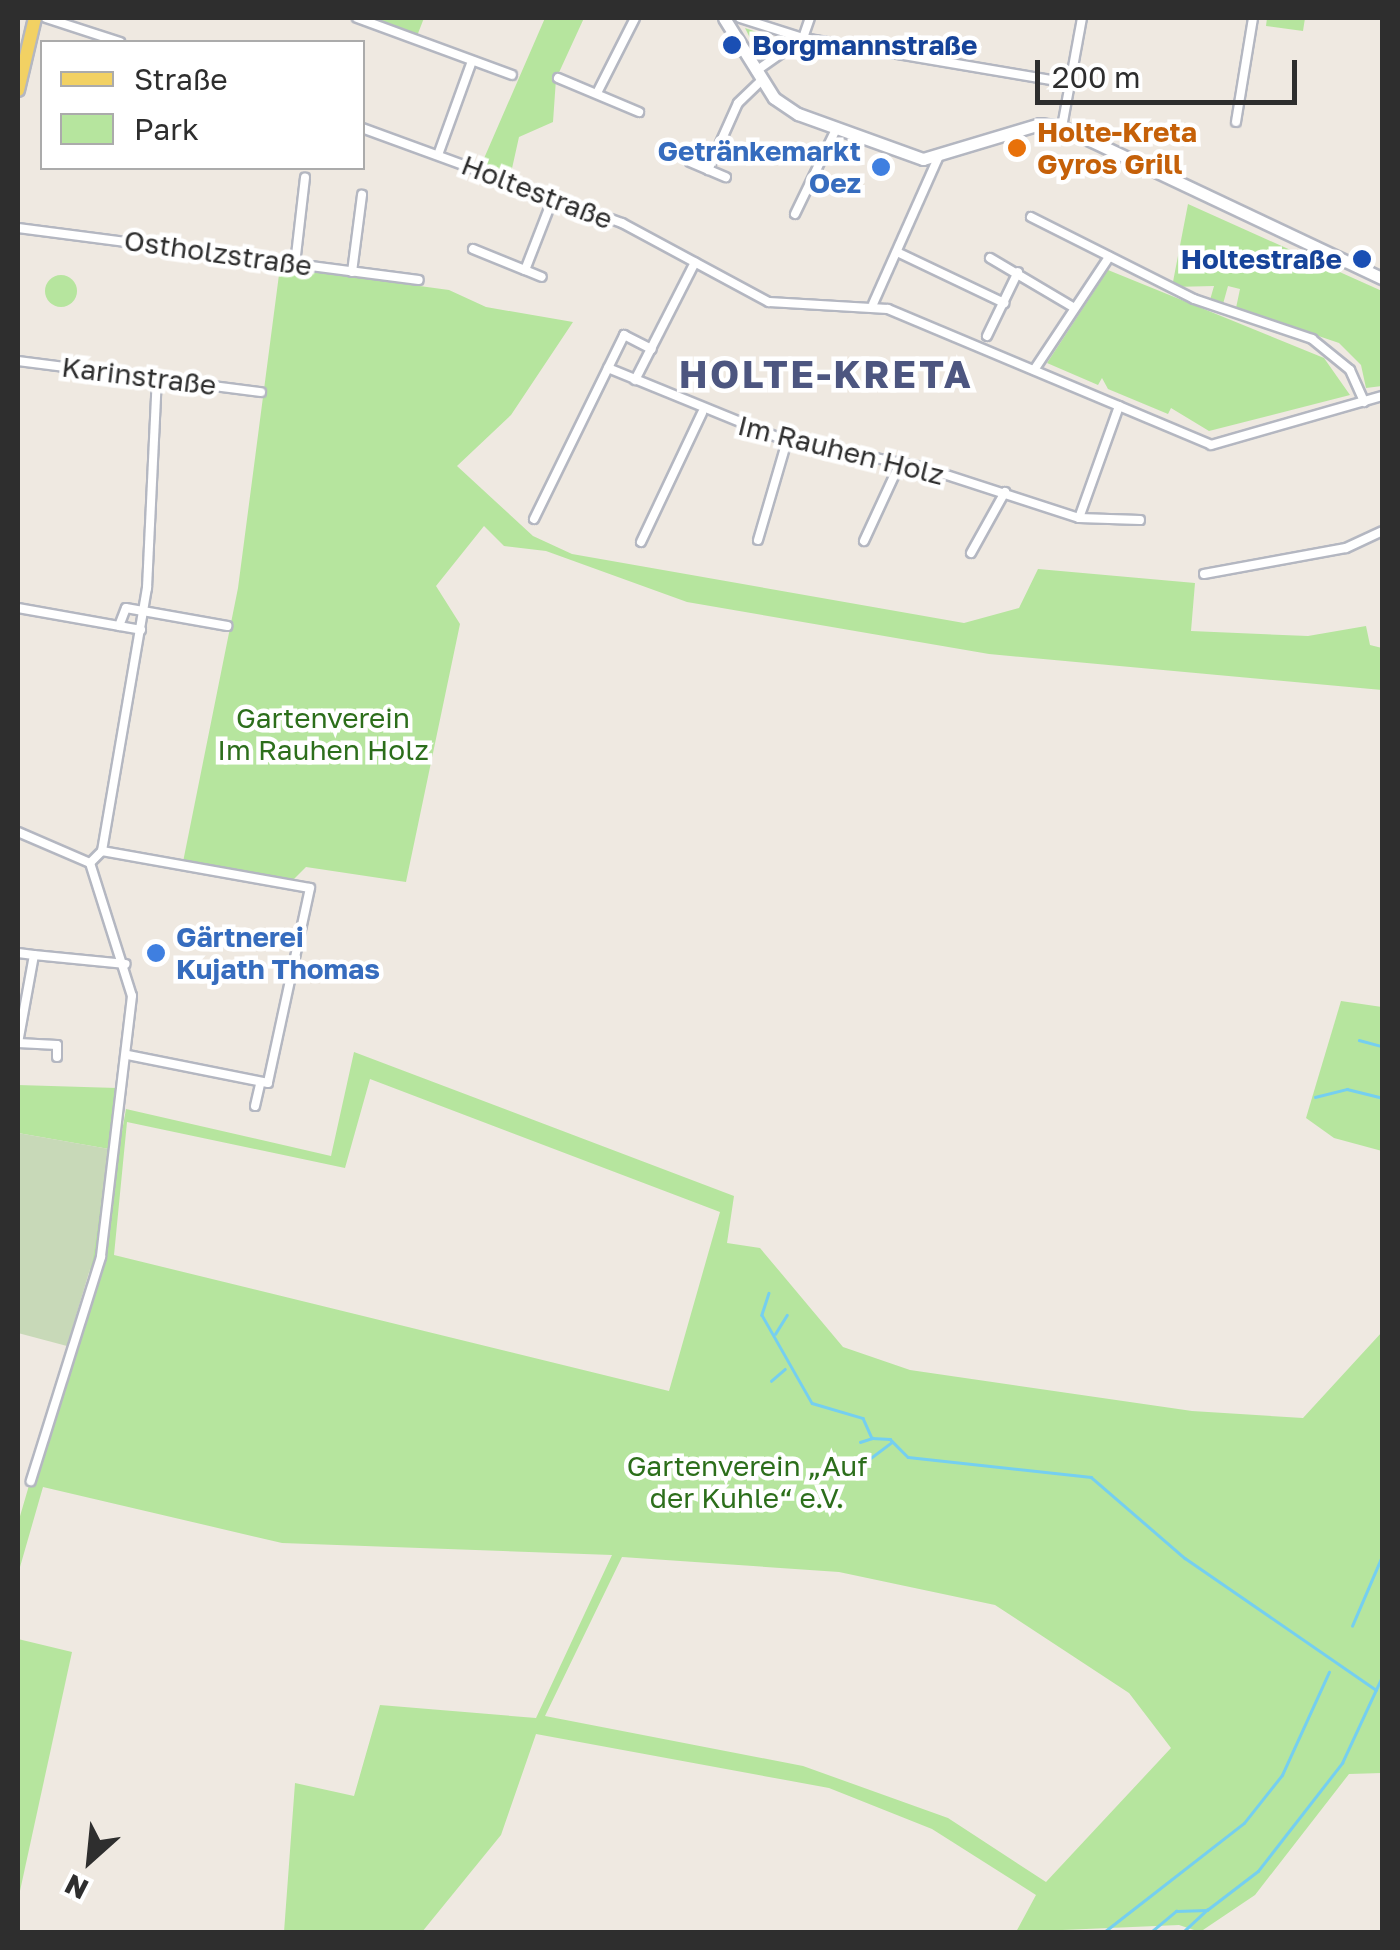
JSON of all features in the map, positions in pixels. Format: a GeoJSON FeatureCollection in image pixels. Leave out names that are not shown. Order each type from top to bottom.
{"type":"FeatureCollection","features":[{"type":"Feature","properties":{"kind":"main road"},"geometry":{"type":"LineString","coordinates":[[18,90],[35,18]]}},
{"type":"Feature","properties":{"kind":"street"},"geometry":{"type":"LineString","coordinates":[[46,18],[114,40]]}},
{"type":"Feature","properties":{"kind":"street"},"geometry":{"type":"LineString","coordinates":[[357,18],[512,75]]}},
{"type":"Feature","properties":{"kind":"street"},"geometry":{"type":"LineString","coordinates":[[597,94],[634,18]]}},
{"type":"Feature","properties":{"kind":"street"},"geometry":{"type":"LineString","coordinates":[[724,18],[759,75],[790,111],[905,155],[939,156],[1032,126],[1062,127],[1382,278]]}},
{"type":"Feature","properties":{"kind":"street"},"geometry":{"type":"LineString","coordinates":[[740,18],[803,38],[1070,83]]}},
{"type":"Feature","properties":{"kind":"street"},"geometry":{"type":"LineString","coordinates":[[708,170],[738,104],[759,75],[803,38],[810,18]]}},
{"type":"Feature","properties":{"kind":"street"},"geometry":{"type":"LineString","coordinates":[[1062,127],[1082,18]]}},
{"type":"Feature","properties":{"kind":"street"},"geometry":{"type":"LineString","coordinates":[[1236,122],[1252,18]]}},
{"type":"Feature","properties":{"kind":"street"},"geometry":{"type":"LineString","coordinates":[[438,155],[472,61]]}},
{"type":"Feature","properties":{"kind":"street"},"geometry":{"type":"LineString","coordinates":[[558,78],[639,112]]}},
{"type":"Feature","properties":{"kind":"street"},"geometry":{"type":"LineString","coordinates":[[795,214],[836,128]]}},
{"type":"Feature","properties":{"kind":"street","name":"Holtestraße"},"geometry":{"type":"LineString","coordinates":[[365,129],[553,198],[778,304],[873,304],[1217,446],[1382,396]]}},
{"type":"Feature","properties":{"kind":"street"},"geometry":{"type":"LineString","coordinates":[[873,304],[939,156]]}},
{"type":"Feature","properties":{"kind":"street"},"geometry":{"type":"LineString","coordinates":[[690,162],[726,177]]}},
{"type":"Feature","properties":{"kind":"street"},"geometry":{"type":"LineString","coordinates":[[295,264],[305,178]]}},
{"type":"Feature","properties":{"kind":"street"},"geometry":{"type":"LineString","coordinates":[[352,272],[362,194]]}},
{"type":"Feature","properties":{"kind":"street"},"geometry":{"type":"LineString","coordinates":[[525,270],[553,198]]}},
{"type":"Feature","properties":{"kind":"street"},"geometry":{"type":"LineString","coordinates":[[1030,217],[1194,299],[1312,338],[1350,370],[1364,402]]}},
{"type":"Feature","properties":{"kind":"street","name":"Ostholzstraße"},"geometry":{"type":"LineString","coordinates":[[18,228],[419,280]]}},
{"type":"Feature","properties":{"kind":"street"},"geometry":{"type":"LineString","coordinates":[[473,249],[542,277]]}},
{"type":"Feature","properties":{"kind":"street"},"geometry":{"type":"LineString","coordinates":[[897,252],[1004,303]]}},
{"type":"Feature","properties":{"kind":"street"},"geometry":{"type":"LineString","coordinates":[[1034,370],[1109,257]]}},
{"type":"Feature","properties":{"kind":"street"},"geometry":{"type":"LineString","coordinates":[[990,258],[1073,307]]}},
{"type":"Feature","properties":{"kind":"street"},"geometry":{"type":"LineString","coordinates":[[635,380],[695,262]]}},
{"type":"Feature","properties":{"kind":"street"},"geometry":{"type":"LineString","coordinates":[[987,336],[1018,272]]}},
{"type":"Feature","properties":{"kind":"street"},"geometry":{"type":"LineString","coordinates":[[534,518],[624,335],[652,349]]}},
{"type":"Feature","properties":{"kind":"street","name":"Karinstraße"},"geometry":{"type":"LineString","coordinates":[[18,361],[261,392]]}},
{"type":"Feature","properties":{"kind":"street","name":"Im Rauhen Holz"},"geometry":{"type":"LineString","coordinates":[[608,368],[702,412],[787,441],[901,461],[1079,518],[1140,520]]}},
{"type":"Feature","properties":{"kind":"street"},"geometry":{"type":"LineString","coordinates":[[90,863],[102,851],[144,611],[157,379]]}},
{"type":"Feature","properties":{"kind":"street"},"geometry":{"type":"LineString","coordinates":[[1079,518],[1119,406]]}},
{"type":"Feature","properties":{"kind":"street"},"geometry":{"type":"LineString","coordinates":[[641,542],[702,412]]}},
{"type":"Feature","properties":{"kind":"street"},"geometry":{"type":"LineString","coordinates":[[758,540],[787,441]]}},
{"type":"Feature","properties":{"kind":"street"},"geometry":{"type":"LineString","coordinates":[[864,541],[901,461]]}},
{"type":"Feature","properties":{"kind":"street"},"geometry":{"type":"LineString","coordinates":[[971,553],[1005,492]]}},
{"type":"Feature","properties":{"kind":"street"},"geometry":{"type":"LineString","coordinates":[[1204,574],[1328,552],[1382,531]]}},
{"type":"Feature","properties":{"kind":"street"},"geometry":{"type":"LineString","coordinates":[[18,608],[141,630]]}},
{"type":"Feature","properties":{"kind":"street"},"geometry":{"type":"LineString","coordinates":[[120,626],[126,608],[228,626]]}},
{"type":"Feature","properties":{"kind":"street"},"geometry":{"type":"LineString","coordinates":[[18,832],[90,863],[126,964],[128,1056],[100,1257],[31,1481]]}},
{"type":"Feature","properties":{"kind":"street"},"geometry":{"type":"LineString","coordinates":[[102,851],[310,888],[268,1084],[128,1056]]}},
{"type":"Feature","properties":{"kind":"street"},"geometry":{"type":"LineString","coordinates":[[18,953],[126,964]]}},
{"type":"Feature","properties":{"kind":"street"},"geometry":{"type":"LineString","coordinates":[[34,955],[18,1045],[57,1045],[57,1057]]}},
{"type":"Feature","properties":{"kind":"street"},"geometry":{"type":"LineString","coordinates":[[255,1106],[260,1085]]}},
{"type":"Feature","properties":{"kind":"green space"},"geometry":{"type":"Polygon","coordinates":[[[364,18],[424,18],[417,36],[364,18]]]}},
{"type":"Feature","properties":{"kind":"green space"},"geometry":{"type":"Polygon","coordinates":[[[545,18],[584,18],[556,79],[553,122],[519,137],[511,173],[482,163],[545,18]]]}},
{"type":"Feature","properties":{"kind":"green space"},"geometry":{"type":"Polygon","coordinates":[[[1267,18],[1305,18],[1303,31],[1266,26],[1267,18]]]}},
{"type":"Feature","properties":{"kind":"green space"},"geometry":{"type":"Polygon","coordinates":[[[745,28],[786,42],[759,56],[745,28]]]}},
{"type":"Feature","properties":{"kind":"green space"},"geometry":{"type":"Polygon","coordinates":[[[1188,204],[1382,291],[1382,386],[1366,388],[1361,365],[1339,343],[1236,308],[1240,289],[1228,286],[1223,304],[1210,300],[1214,286],[1172,287],[1188,204]]]}},
{"type":"Feature","properties":{"kind":"green space","name":"Gartenverein Im Rauhen Holz"},"geometry":{"type":"Polygon","coordinates":[[[280,267],[449,290],[486,307],[573,322],[511,415],[457,466],[533,536],[572,554],[964,623],[1019,608],[1038,569],[1195,583],[1191,631],[1308,636],[1366,626],[1370,645],[1382,648],[1382,690],[989,654],[687,602],[546,551],[504,546],[484,526],[436,586],[460,624],[406,882],[306,867],[290,883],[183,862],[238,588],[280,267]]]}},
{"type":"Feature","properties":{"kind":"green space"},"geometry":{"type":"Polygon","coordinates":[[[1108,270],[1324,358],[1350,395],[1209,431],[1171,408],[1168,414],[1108,389],[1102,378],[1098,385],[1047,363],[1108,270]]]}},
{"type":"Feature","properties":{"kind":"green space"},"geometry":{"type":"Polygon","coordinates":[[[61,275],[72,280],[77,291],[72,302],[61,307],[50,302],[45,291],[50,280],[61,275]]]}},
{"type":"Feature","properties":{"kind":"green space"},"geometry":{"type":"Polygon","coordinates":[[[1341,1001],[1382,1007],[1382,1151],[1334,1138],[1306,1118],[1341,1001]]]}},
{"type":"Feature","properties":{"kind":"green space","name":"Gartenverein „Auf der Kuhle“ e.V."},"geometry":{"type":"Polygon","coordinates":[[[354,1052],[734,1196],[727,1243],[760,1248],[843,1347],[910,1370],[1192,1411],[1303,1418],[1382,1332],[1382,1773],[1349,1774],[1255,1895],[1200,1932],[1179,1925],[1016,1932],[1036,1895],[932,1829],[829,1788],[536,1734],[501,1835],[422,1932],[284,1932],[295,1783],[354,1796],[380,1705],[536,1718],[612,1555],[282,1543],[43,1487],[18,1574],[18,1523],[87,1287],[109,1149],[119,1148],[126,1109],[331,1156],[354,1052]],[[370,1079],[345,1168],[127,1122],[114,1255],[669,1391],[720,1212],[370,1079]],[[622,1557],[545,1716],[803,1766],[948,1818],[1046,1882],[1171,1748],[1129,1693],[995,1605],[839,1572],[622,1557]]]}},
{"type":"Feature","properties":{"kind":"green space"},"geometry":{"type":"Polygon","coordinates":[[[18,1085],[117,1088],[109,1149],[18,1133],[18,1085]]]}},
{"type":"Feature","properties":{"kind":"green space"},"geometry":{"type":"Polygon","coordinates":[[[18,1133],[109,1149],[93,1259],[67,1346],[18,1333],[18,1133]]]}},
{"type":"Feature","properties":{"kind":"green space"},"geometry":{"type":"Polygon","coordinates":[[[18,1639],[72,1652],[18,1900],[18,1639]]]}},
{"type":"Feature","properties":{"kind":"waterway"},"geometry":{"type":"LineString","coordinates":[[1359,1040],[1382,1046]]}},
{"type":"Feature","properties":{"kind":"waterway"},"geometry":{"type":"LineString","coordinates":[[1315,1097],[1347,1089],[1382,1098]]}},
{"type":"Feature","properties":{"kind":"waterway"},"geometry":{"type":"LineString","coordinates":[[769,1293],[762,1315],[812,1403],[863,1418],[872,1438],[890,1439],[908,1457],[1091,1477],[1185,1558],[1376,1690]]}},
{"type":"Feature","properties":{"kind":"waterway"},"geometry":{"type":"LineString","coordinates":[[775,1334],[787,1315]]}},
{"type":"Feature","properties":{"kind":"waterway"},"geometry":{"type":"LineString","coordinates":[[771,1381],[785,1369]]}},
{"type":"Feature","properties":{"kind":"waterway"},"geometry":{"type":"LineString","coordinates":[[860,1442],[872,1438]]}},
{"type":"Feature","properties":{"kind":"waterway"},"geometry":{"type":"LineString","coordinates":[[848,1475],[892,1442]]}},
{"type":"Feature","properties":{"kind":"waterway"},"geometry":{"type":"LineString","coordinates":[[1352,1626],[1382,1556]]}},
{"type":"Feature","properties":{"kind":"waterway"},"geometry":{"type":"LineString","coordinates":[[1104,1932],[1244,1823],[1282,1775],[1329,1672]]}},
{"type":"Feature","properties":{"kind":"waterway"},"geometry":{"type":"LineString","coordinates":[[1151,1932],[1176,1911],[1207,1910],[1258,1871],[1342,1763],[1382,1677]]}},
{"type":"Feature","properties":{"kind":"waterway"},"geometry":{"type":"LineString","coordinates":[[1183,1932],[1207,1910]]}},
{"type":"Feature","properties":{"kind":"place","name":"Borgmannstraße"},"geometry":{"type":"Point","coordinates":[732,45]}},
{"type":"Feature","properties":{"kind":"place","name":"Holte-Kreta Gyros Grill"},"geometry":{"type":"Point","coordinates":[1017,148]}},
{"type":"Feature","properties":{"kind":"place","name":"Getränkemarkt Oez"},"geometry":{"type":"Point","coordinates":[881,167]}},
{"type":"Feature","properties":{"kind":"place","name":"Holtestraße"},"geometry":{"type":"Point","coordinates":[1362,259]}},
{"type":"Feature","properties":{"kind":"place","name":"Gärtnerei Kujath Thomas"},"geometry":{"type":"Point","coordinates":[156,953]}},
{"type":"Feature","properties":{"kind":"district","name":"HOLTE-KRETA"},"geometry":{"type":"Point","coordinates":[826,374]}}]}
